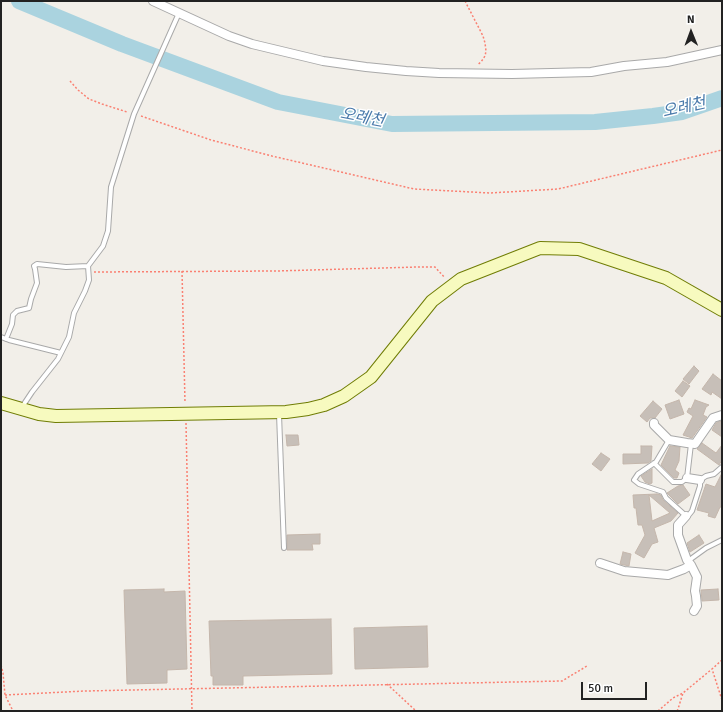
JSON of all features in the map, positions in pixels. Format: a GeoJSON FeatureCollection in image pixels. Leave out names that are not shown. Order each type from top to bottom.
{"type":"FeatureCollection","features":[{"type":"Feature","properties":{"kind":"street"},"geometry":{"type":"LineString","coordinates":[[153,1],[229,36],[252,44],[323,61],[366,67],[426,72],[512,74],[591,72],[624,66],[667,62],[722,50]]}},
{"type":"Feature","properties":{"kind":"street"},"geometry":{"type":"LineString","coordinates":[[1,403],[39,414],[56,416],[279,412],[308,409],[324,405],[344,396],[371,377],[432,301],[460,279],[540,248],[578,249],[666,278],[722,310]]}},
{"type":"Feature","properties":{"kind":"street"},"geometry":{"type":"LineString","coordinates":[[654,423],[654,425],[669,440],[694,444],[713,418],[722,415]]}},
{"type":"Feature","properties":{"kind":"street"},"geometry":{"type":"LineString","coordinates":[[687,478],[700,480]]}},
{"type":"Feature","properties":{"kind":"street"},"geometry":{"type":"LineString","coordinates":[[686,516],[678,525],[678,534],[681,547],[697,578],[695,591],[697,606],[694,611]]}},
{"type":"Feature","properties":{"kind":"street"},"geometry":{"type":"LineString","coordinates":[[600,563],[624,571],[668,575],[684,569],[689,563]]}},
{"type":"Feature","properties":{"kind":"lane"},"geometry":{"type":"LineString","coordinates":[[21,409],[61,353],[69,337],[77,306],[89,280],[88,266],[100,250],[107,236],[111,187],[134,114],[179,13]]}},
{"type":"Feature","properties":{"kind":"lane"},"geometry":{"type":"LineString","coordinates":[[6,339],[12,324],[13,315],[17,310],[29,308],[37,283],[34,266],[37,264],[66,267],[88,266]]}},
{"type":"Feature","properties":{"kind":"lane"},"geometry":{"type":"LineString","coordinates":[[1,337],[61,353]]}},
{"type":"Feature","properties":{"kind":"lane"},"geometry":{"type":"LineString","coordinates":[[279,412],[284,548]]}},
{"type":"Feature","properties":{"kind":"lane"},"geometry":{"type":"LineString","coordinates":[[669,440],[654,463],[638,474],[634,480],[639,484],[664,492],[666,498],[686,516],[688,516],[692,511],[700,486],[700,480],[706,476],[714,474],[722,467]]}},
{"type":"Feature","properties":{"kind":"lane"},"geometry":{"type":"LineString","coordinates":[[654,463],[673,482],[682,482],[687,478],[691,444]]}},
{"type":"Feature","properties":{"kind":"lane"},"geometry":{"type":"LineString","coordinates":[[689,563],[706,548],[722,540]]}},
{"type":"Feature","properties":{"kind":"path"},"geometry":{"type":"LineString","coordinates":[[465,1],[483,36],[486,47],[485,56],[481,62],[474,66]]}},
{"type":"Feature","properties":{"kind":"path"},"geometry":{"type":"LineString","coordinates":[[70,81],[89,99],[219,142],[414,190],[490,193],[558,189],[722,150]]}},
{"type":"Feature","properties":{"kind":"path"},"geometry":{"type":"LineString","coordinates":[[88,272],[276,271],[336,268],[435,267],[452,285]]}},
{"type":"Feature","properties":{"kind":"path"},"geometry":{"type":"LineString","coordinates":[[182,271],[192,711]]}},
{"type":"Feature","properties":{"kind":"path"},"geometry":{"type":"LineString","coordinates":[[658,711],[673,698],[683,693],[722,660]]}},
{"type":"Feature","properties":{"kind":"path"},"geometry":{"type":"LineString","coordinates":[[1,665],[5,695],[13,711]]}},
{"type":"Feature","properties":{"kind":"path"},"geometry":{"type":"LineString","coordinates":[[5,695],[85,691],[562,681],[587,666]]}},
{"type":"Feature","properties":{"kind":"path"},"geometry":{"type":"LineString","coordinates":[[712,669],[722,700]]}},
{"type":"Feature","properties":{"kind":"path"},"geometry":{"type":"LineString","coordinates":[[387,684],[416,711]]}},
{"type":"Feature","properties":{"kind":"path"},"geometry":{"type":"LineString","coordinates":[[677,711],[683,693]]}},
{"type":"Feature","properties":{"kind":"building"},"geometry":{"type":"Polygon","coordinates":[[[694,366],[699,371],[689,384],[683,379],[694,366]]]}},
{"type":"Feature","properties":{"kind":"building"},"geometry":{"type":"Polygon","coordinates":[[[713,374],[722,381],[722,399],[712,392],[711,395],[702,389],[713,374]]]}},
{"type":"Feature","properties":{"kind":"building"},"geometry":{"type":"Polygon","coordinates":[[[683,381],[690,386],[682,397],[675,391],[683,381]]]}},
{"type":"Feature","properties":{"kind":"building"},"geometry":{"type":"Polygon","coordinates":[[[679,400],[684,414],[670,419],[665,405],[679,400]]]}},
{"type":"Feature","properties":{"kind":"building"},"geometry":{"type":"Polygon","coordinates":[[[695,400],[709,405],[706,407],[703,415],[707,417],[692,438],[683,435],[693,416],[687,412],[689,408],[691,409],[695,400]]]}},
{"type":"Feature","properties":{"kind":"building"},"geometry":{"type":"Polygon","coordinates":[[[653,401],[662,409],[655,418],[650,418],[647,422],[640,416],[653,401]]]}},
{"type":"Feature","properties":{"kind":"building"},"geometry":{"type":"Polygon","coordinates":[[[720,421],[722,423],[722,437],[712,430],[716,423],[720,421]]]}},
{"type":"Feature","properties":{"kind":"building"},"geometry":{"type":"Polygon","coordinates":[[[286,435],[298,435],[299,445],[287,446],[286,435]]]}},
{"type":"Feature","properties":{"kind":"building"},"geometry":{"type":"Polygon","coordinates":[[[702,443],[716,453],[722,445],[722,460],[719,465],[697,449],[702,443]]]}},
{"type":"Feature","properties":{"kind":"building"},"geometry":{"type":"Polygon","coordinates":[[[641,446],[652,446],[651,461],[648,463],[623,464],[623,454],[641,454],[641,446]]]}},
{"type":"Feature","properties":{"kind":"building"},"geometry":{"type":"Polygon","coordinates":[[[670,446],[680,447],[679,461],[675,470],[679,473],[677,478],[674,478],[661,465],[670,446]]]}},
{"type":"Feature","properties":{"kind":"building"},"geometry":{"type":"Polygon","coordinates":[[[601,453],[610,459],[601,471],[592,464],[601,453]]]}},
{"type":"Feature","properties":{"kind":"building"},"geometry":{"type":"Polygon","coordinates":[[[652,469],[652,483],[650,484],[645,482],[641,476],[652,469]]]}},
{"type":"Feature","properties":{"kind":"building"},"geometry":{"type":"Polygon","coordinates":[[[722,473],[722,507],[720,507],[715,518],[708,516],[709,513],[697,510],[706,484],[715,487],[722,473]]]}},
{"type":"Feature","properties":{"kind":"building"},"geometry":{"type":"Polygon","coordinates":[[[683,485],[690,495],[678,504],[667,493],[678,486],[683,485]]]}},
{"type":"Feature","properties":{"kind":"building"},"geometry":{"type":"Polygon","coordinates":[[[657,494],[661,495],[663,500],[678,513],[671,521],[654,528],[658,542],[652,544],[644,558],[635,553],[645,535],[642,525],[638,525],[633,495],[657,494]],[[649,495],[652,521],[670,513],[649,495]]]}},
{"type":"Feature","properties":{"kind":"building"},"geometry":{"type":"Polygon","coordinates":[[[320,534],[320,544],[312,544],[313,550],[287,550],[287,535],[320,534]]]}},
{"type":"Feature","properties":{"kind":"building"},"geometry":{"type":"Polygon","coordinates":[[[699,535],[704,543],[690,552],[687,543],[699,535]]]}},
{"type":"Feature","properties":{"kind":"building"},"geometry":{"type":"Polygon","coordinates":[[[623,552],[631,554],[629,566],[620,564],[623,552]]]}},
{"type":"Feature","properties":{"kind":"building"},"geometry":{"type":"Polygon","coordinates":[[[164,589],[164,592],[185,591],[187,669],[167,670],[167,683],[127,684],[124,590],[164,589]]]}},
{"type":"Feature","properties":{"kind":"building"},"geometry":{"type":"Polygon","coordinates":[[[718,589],[719,600],[702,601],[701,590],[718,589]]]}},
{"type":"Feature","properties":{"kind":"building"},"geometry":{"type":"Polygon","coordinates":[[[331,619],[332,674],[243,676],[243,685],[213,685],[213,676],[211,676],[209,621],[331,619]]]}},
{"type":"Feature","properties":{"kind":"building"},"geometry":{"type":"Polygon","coordinates":[[[427,626],[428,667],[355,669],[354,628],[427,626]]]}},
{"type":"Feature","properties":{"kind":"waterway","name":"오례천"},"geometry":{"type":"LineString","coordinates":[[19,1],[122,44],[278,102],[392,124],[595,122],[682,112],[722,98]]}}]}
